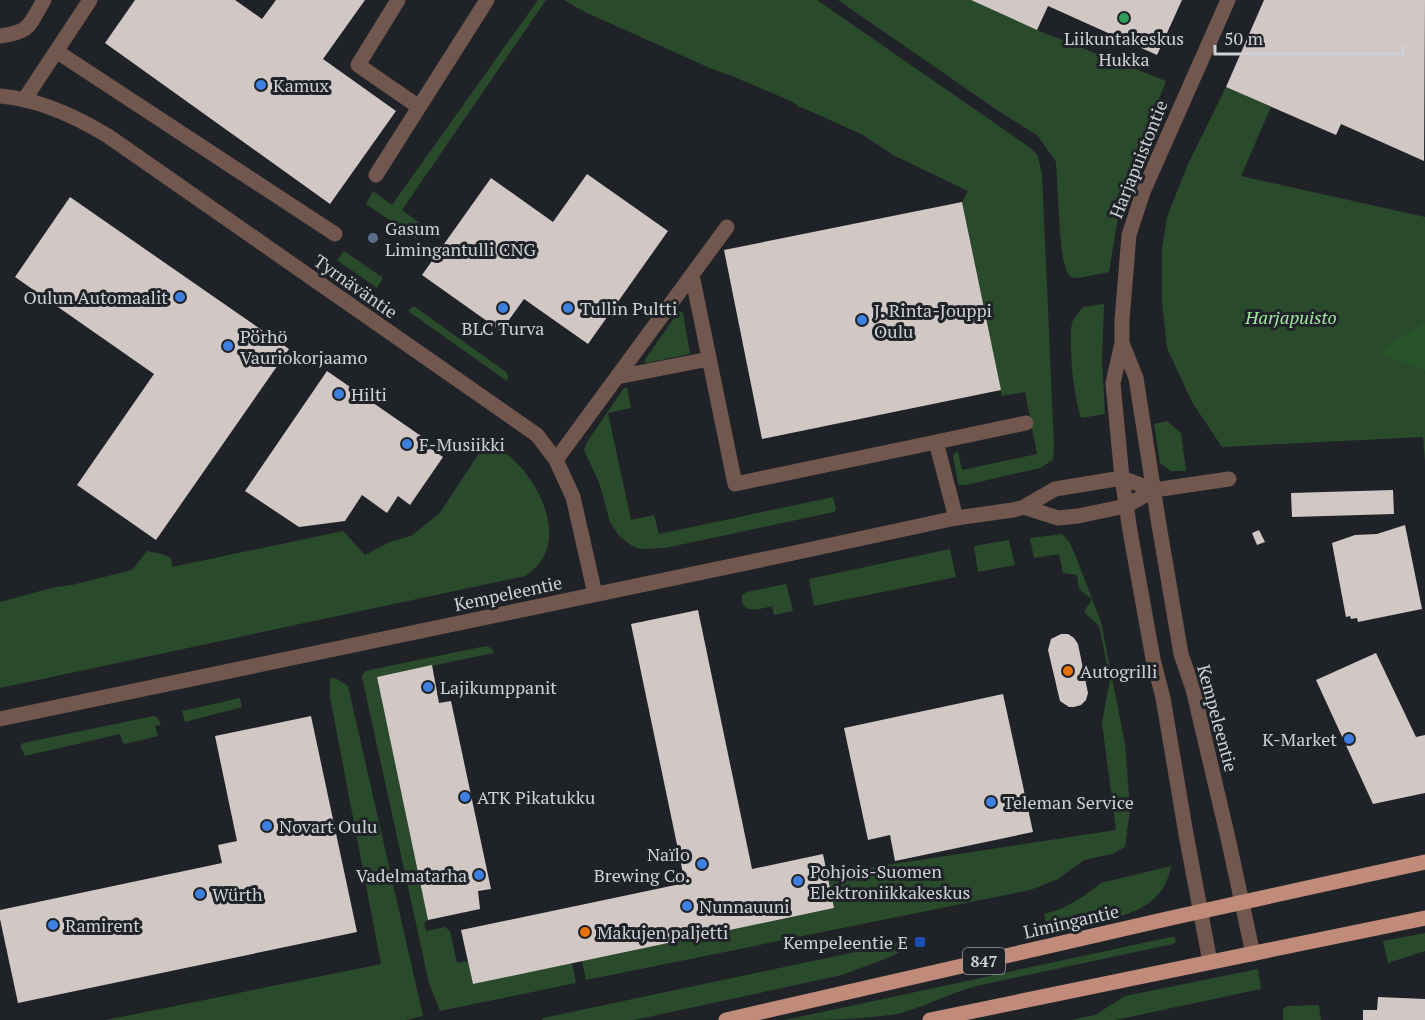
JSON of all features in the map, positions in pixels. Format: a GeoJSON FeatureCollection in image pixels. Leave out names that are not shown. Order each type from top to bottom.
{"type":"FeatureCollection","features":[{"type":"Feature","properties":{"kind":"main road","name":"Limingantie"},"geometry":{"type":"LineString","coordinates":[[726,1020],[1425,862]]}},
{"type":"Feature","properties":{"kind":"main road"},"geometry":{"type":"LineString","coordinates":[[930,1020],[1425,918]]}},
{"type":"Feature","properties":{"kind":"street"},"geometry":{"type":"LineString","coordinates":[[0,36],[25,29],[44,0]]}},
{"type":"Feature","properties":{"kind":"street"},"geometry":{"type":"LineString","coordinates":[[24,100],[90,0]]}},
{"type":"Feature","properties":{"kind":"street"},"geometry":{"type":"LineString","coordinates":[[398,0],[358,65],[419,107]]}},
{"type":"Feature","properties":{"kind":"street"},"geometry":{"type":"LineString","coordinates":[[376,175],[488,0]]}},
{"type":"Feature","properties":{"kind":"street","name":"Harjapuistontie"},"geometry":{"type":"LineString","coordinates":[[1122,478],[1113,383],[1122,343],[1129,235],[1143,192],[1228,0]]}},
{"type":"Feature","properties":{"kind":"street"},"geometry":{"type":"LineString","coordinates":[[56,51],[335,234]]}},
{"type":"Feature","properties":{"kind":"street","name":"Tyrnäväntie"},"geometry":{"type":"LineString","coordinates":[[0,96],[58,110],[85,122],[108,136],[537,435],[556,460],[573,497],[595,594]]}},
{"type":"Feature","properties":{"kind":"street"},"geometry":{"type":"LineString","coordinates":[[556,460],[727,227]]}},
{"type":"Feature","properties":{"kind":"street"},"geometry":{"type":"LineString","coordinates":[[692,275],[735,484],[1026,423]]}},
{"type":"Feature","properties":{"kind":"street","name":"Harjapuistontie"},"geometry":{"type":"LineString","coordinates":[[1122,343],[1137,378],[1154,490]]}},
{"type":"Feature","properties":{"kind":"street"},"geometry":{"type":"LineString","coordinates":[[617,377],[709,359]]}},
{"type":"Feature","properties":{"kind":"street"},"geometry":{"type":"LineString","coordinates":[[936,442],[956,518]]}},
{"type":"Feature","properties":{"kind":"street"},"geometry":{"type":"LineString","coordinates":[[1122,478],[1153,659],[1163,698],[1210,962]]}},
{"type":"Feature","properties":{"kind":"street","name":"Kempeleentie"},"geometry":{"type":"LineString","coordinates":[[0,719],[956,518],[1024,507],[1055,489],[1122,478],[1154,490]]}},
{"type":"Feature","properties":{"kind":"street"},"geometry":{"type":"LineString","coordinates":[[1154,490],[1229,479]]}},
{"type":"Feature","properties":{"kind":"street","name":"Kempeleentie"},"geometry":{"type":"LineString","coordinates":[[1024,507],[1058,518],[1078,516],[1126,506],[1154,490]]}},
{"type":"Feature","properties":{"kind":"street","name":"Kempeleentie"},"geometry":{"type":"LineString","coordinates":[[1154,490],[1181,654],[1193,689],[1253,954]]}},
{"type":"Feature","properties":{"kind":"green space"},"geometry":{"type":"Polygon","coordinates":[[[538,0],[546,0],[402,210],[425,227],[417,239],[366,204],[373,191],[392,205],[538,0]]]}},
{"type":"Feature","properties":{"kind":"green space"},"geometry":{"type":"Polygon","coordinates":[[[564,0],[817,0],[1032,149],[1038,156],[1042,175],[1053,460],[1040,468],[966,485],[958,483],[953,456],[956,452],[958,452],[962,470],[1037,454],[1025,392],[1002,396],[962,202],[968,191],[893,155],[863,135],[800,108],[793,102],[712,69],[585,12],[564,0]]]}},
{"type":"Feature","properties":{"kind":"green space"},"geometry":{"type":"Polygon","coordinates":[[[838,0],[971,0],[1037,30],[1166,81],[1120,205],[1109,272],[1078,278],[1071,277],[1067,272],[1060,234],[1056,162],[1037,135],[838,0]]]}},
{"type":"Feature","properties":{"kind":"green space","name":"Harjapuisto"},"geometry":{"type":"Polygon","coordinates":[[[1226,87],[1271,107],[1241,176],[1425,217],[1425,461],[1423,437],[1222,447],[1192,402],[1167,348],[1162,302],[1162,249],[1167,217],[1188,164],[1226,87]]]}},
{"type":"Feature","properties":{"kind":"green space"},"geometry":{"type":"Polygon","coordinates":[[[344,251],[383,278],[377,288],[337,260],[344,251]]]}},
{"type":"Feature","properties":{"kind":"green space"},"geometry":{"type":"Polygon","coordinates":[[[1104,304],[1102,360],[1105,414],[1081,418],[1072,370],[1072,323],[1083,307],[1104,304]]]}},
{"type":"Feature","properties":{"kind":"green space"},"geometry":{"type":"Polygon","coordinates":[[[412,307],[506,372],[507,381],[408,311],[412,307]]]}},
{"type":"Feature","properties":{"kind":"green space"},"geometry":{"type":"Polygon","coordinates":[[[679,311],[683,313],[690,354],[646,363],[644,361],[679,311]]]}},
{"type":"Feature","properties":{"kind":"green space"},"geometry":{"type":"Polygon","coordinates":[[[1425,323],[1425,370],[1383,354],[1384,348],[1425,323]]]}},
{"type":"Feature","properties":{"kind":"green space"},"geometry":{"type":"Polygon","coordinates":[[[624,388],[627,388],[631,408],[608,413],[631,520],[654,515],[659,534],[833,497],[836,509],[834,512],[665,548],[639,549],[631,545],[619,536],[610,522],[600,485],[584,450],[587,442],[624,388]]]}},
{"type":"Feature","properties":{"kind":"green space"},"geometry":{"type":"Polygon","coordinates":[[[1167,421],[1181,433],[1186,471],[1171,471],[1160,463],[1154,424],[1167,421]]]}},
{"type":"Feature","properties":{"kind":"green space"},"geometry":{"type":"Polygon","coordinates":[[[493,445],[509,455],[535,487],[544,506],[549,526],[548,545],[540,562],[525,576],[0,688],[0,602],[132,570],[147,551],[171,558],[172,567],[343,531],[365,555],[390,542],[411,536],[439,514],[480,452],[484,447],[493,445]]]}},
{"type":"Feature","properties":{"kind":"green space"},"geometry":{"type":"Polygon","coordinates":[[[1062,534],[1074,552],[1101,622],[1125,744],[1130,809],[1125,847],[1112,854],[1084,860],[1058,879],[1030,890],[586,980],[582,961],[834,908],[827,874],[1116,830],[1102,723],[1110,679],[1099,626],[1084,612],[1092,599],[1079,589],[1077,575],[1063,573],[1059,554],[1034,558],[1030,538],[1062,534]]]}},
{"type":"Feature","properties":{"kind":"green space"},"geometry":{"type":"Polygon","coordinates":[[[1009,540],[1015,565],[978,572],[974,546],[1009,540]]]}},
{"type":"Feature","properties":{"kind":"green space"},"geometry":{"type":"Polygon","coordinates":[[[950,549],[956,577],[814,606],[809,579],[950,549]]]}},
{"type":"Feature","properties":{"kind":"green space"},"geometry":{"type":"Polygon","coordinates":[[[786,584],[793,611],[774,615],[772,606],[752,610],[744,606],[742,602],[742,595],[747,592],[786,584]]]}},
{"type":"Feature","properties":{"kind":"green space"},"geometry":{"type":"Polygon","coordinates":[[[486,646],[494,653],[377,677],[428,920],[424,923],[426,931],[445,927],[450,931],[457,963],[468,961],[473,984],[572,963],[576,983],[440,1011],[429,983],[362,677],[365,671],[486,646]]]}},
{"type":"Feature","properties":{"kind":"green space"},"geometry":{"type":"Polygon","coordinates":[[[335,678],[348,686],[423,1016],[406,1020],[106,1020],[381,964],[330,697],[330,679],[335,678]]]}},
{"type":"Feature","properties":{"kind":"green space"},"geometry":{"type":"Polygon","coordinates":[[[240,698],[242,707],[185,722],[182,711],[240,698]]]}},
{"type":"Feature","properties":{"kind":"green space"},"geometry":{"type":"Polygon","coordinates":[[[154,716],[158,718],[161,725],[155,726],[158,736],[125,744],[120,734],[25,756],[20,746],[23,743],[154,716]]]}},
{"type":"Feature","properties":{"kind":"green space"},"geometry":{"type":"Polygon","coordinates":[[[1171,866],[1165,885],[1154,899],[1139,909],[1122,916],[1103,919],[1046,923],[1044,914],[1063,908],[1101,883],[1171,866]]]}},
{"type":"Feature","properties":{"kind":"green space"},"geometry":{"type":"Polygon","coordinates":[[[1425,933],[1425,951],[1388,963],[1383,941],[1425,933]]]}},
{"type":"Feature","properties":{"kind":"green space"},"geometry":{"type":"Polygon","coordinates":[[[1171,937],[1176,940],[1173,944],[976,986],[901,1013],[829,1020],[785,1020],[1171,937]]]}},
{"type":"Feature","properties":{"kind":"green space"},"geometry":{"type":"Polygon","coordinates":[[[898,943],[900,952],[842,975],[634,1020],[542,1020],[543,1018],[898,943]]]}},
{"type":"Feature","properties":{"kind":"green space"},"geometry":{"type":"Polygon","coordinates":[[[1258,969],[1261,989],[1115,1020],[1071,1020],[1095,1015],[1125,996],[1258,969]]]}},
{"type":"Feature","properties":{"kind":"green space"},"geometry":{"type":"Polygon","coordinates":[[[1319,1005],[1321,1020],[1283,1020],[1283,1009],[1287,1006],[1319,1005]]]}},
{"type":"Feature","properties":{"kind":"building","name":"Kamux"},"geometry":{"type":"Polygon","coordinates":[[[135,0],[235,0],[262,19],[276,0],[365,0],[323,59],[396,111],[330,204],[105,43],[135,0]]]}},
{"type":"Feature","properties":{"kind":"building","name":"Liikuntakeskus Hukka"},"geometry":{"type":"Polygon","coordinates":[[[971,0],[1182,0],[1157,55],[1048,6],[1037,30],[971,0]]]}},
{"type":"Feature","properties":{"kind":"building"},"geometry":{"type":"Polygon","coordinates":[[[1264,0],[1425,0],[1424,161],[1341,124],[1336,135],[1226,87],[1264,0]]]}},
{"type":"Feature","properties":{"kind":"building"},"geometry":{"type":"Polygon","coordinates":[[[587,174],[668,231],[588,344],[524,299],[501,331],[422,275],[491,178],[553,222],[587,174]]]}},
{"type":"Feature","properties":{"kind":"building"},"geometry":{"type":"Polygon","coordinates":[[[70,197],[289,349],[156,540],[77,485],[154,374],[15,277],[70,197]]]}},
{"type":"Feature","properties":{"kind":"building","name":"J. Rinta-Jouppi Oulu"},"geometry":{"type":"Polygon","coordinates":[[[962,202],[1001,390],[762,439],[724,250],[962,202]]]}},
{"type":"Feature","properties":{"kind":"building"},"geometry":{"type":"Polygon","coordinates":[[[327,371],[434,445],[431,449],[443,457],[410,505],[398,496],[387,513],[362,495],[345,521],[299,527],[245,491],[327,371]]]}},
{"type":"Feature","properties":{"kind":"building"},"geometry":{"type":"Polygon","coordinates":[[[1393,490],[1394,514],[1292,517],[1291,493],[1393,490]]]}},
{"type":"Feature","properties":{"kind":"building"},"geometry":{"type":"Polygon","coordinates":[[[1405,525],[1422,609],[1358,622],[1357,618],[1346,617],[1332,543],[1355,535],[1377,534],[1405,525]]]}},
{"type":"Feature","properties":{"kind":"building"},"geometry":{"type":"Polygon","coordinates":[[[1259,530],[1265,542],[1257,545],[1252,533],[1259,530]]]}},
{"type":"Feature","properties":{"kind":"building"},"geometry":{"type":"Polygon","coordinates":[[[698,610],[752,869],[823,854],[834,908],[473,984],[461,930],[685,883],[631,624],[698,610]]]}},
{"type":"Feature","properties":{"kind":"building","name":"Autogrilli"},"geometry":{"type":"Polygon","coordinates":[[[1061,634],[1068,634],[1078,644],[1088,693],[1081,705],[1074,707],[1069,707],[1060,701],[1048,650],[1051,639],[1061,634]]]}},
{"type":"Feature","properties":{"kind":"building"},"geometry":{"type":"Polygon","coordinates":[[[1376,653],[1416,737],[1425,735],[1425,793],[1373,804],[1316,680],[1376,653]]]}},
{"type":"Feature","properties":{"kind":"building"},"geometry":{"type":"Polygon","coordinates":[[[432,665],[439,703],[451,701],[491,889],[478,891],[480,909],[428,920],[377,677],[432,665]]]}},
{"type":"Feature","properties":{"kind":"building"},"geometry":{"type":"Polygon","coordinates":[[[1003,694],[1033,832],[895,861],[890,835],[868,840],[844,728],[1003,694]]]}},
{"type":"Feature","properties":{"kind":"building"},"geometry":{"type":"Polygon","coordinates":[[[311,716],[357,932],[18,1003],[0,910],[222,863],[218,845],[237,841],[215,736],[311,716]]]}},
{"type":"Feature","properties":{"kind":"building"},"geometry":{"type":"Polygon","coordinates":[[[1378,997],[1425,999],[1425,1020],[1363,1020],[1363,1010],[1377,1010],[1378,997]]]}},
{"type":"Feature","properties":{"kind":"place","name":"Liikuntakeskus Hukka"},"geometry":{"type":"Point","coordinates":[1124,18]}},
{"type":"Feature","properties":{"kind":"place","name":"Kamux"},"geometry":{"type":"Point","coordinates":[261,85]}},
{"type":"Feature","properties":{"kind":"place","name":"Gasum Limingantulli CNG"},"geometry":{"type":"Point","coordinates":[373,238]}},
{"type":"Feature","properties":{"kind":"place","name":"Oulun Automaalit"},"geometry":{"type":"Point","coordinates":[180,297]}},
{"type":"Feature","properties":{"kind":"place","name":"BLC Turva"},"geometry":{"type":"Point","coordinates":[503,308]}},
{"type":"Feature","properties":{"kind":"place","name":"Tullin Pultti"},"geometry":{"type":"Point","coordinates":[568,308]}},
{"type":"Feature","properties":{"kind":"place","name":"J. Rinta-Jouppi Oulu"},"geometry":{"type":"Point","coordinates":[862,320]}},
{"type":"Feature","properties":{"kind":"place","name":"Pörhö Vauriokorjaamo"},"geometry":{"type":"Point","coordinates":[228,346]}},
{"type":"Feature","properties":{"kind":"place","name":"Hilti"},"geometry":{"type":"Point","coordinates":[339,394]}},
{"type":"Feature","properties":{"kind":"place","name":"F-Musiikki"},"geometry":{"type":"Point","coordinates":[407,444]}},
{"type":"Feature","properties":{"kind":"place","name":"Autogrilli"},"geometry":{"type":"Point","coordinates":[1068,671]}},
{"type":"Feature","properties":{"kind":"place","name":"Lajikumppanit"},"geometry":{"type":"Point","coordinates":[428,687]}},
{"type":"Feature","properties":{"kind":"place","name":"K-Market"},"geometry":{"type":"Point","coordinates":[1349,739]}},
{"type":"Feature","properties":{"kind":"place","name":"ATK Pikatukku"},"geometry":{"type":"Point","coordinates":[465,797]}},
{"type":"Feature","properties":{"kind":"place","name":"Teleman Service"},"geometry":{"type":"Point","coordinates":[991,802]}},
{"type":"Feature","properties":{"kind":"place","name":"Novart Oulu"},"geometry":{"type":"Point","coordinates":[267,826]}},
{"type":"Feature","properties":{"kind":"place","name":"Naïlo Brewing Co."},"geometry":{"type":"Point","coordinates":[702,864]}},
{"type":"Feature","properties":{"kind":"place","name":"Vadelmatarha"},"geometry":{"type":"Point","coordinates":[479,875]}},
{"type":"Feature","properties":{"kind":"place","name":"Pohjois-Suomen Elektroniikkakeskus"},"geometry":{"type":"Point","coordinates":[798,881]}},
{"type":"Feature","properties":{"kind":"place","name":"Würth"},"geometry":{"type":"Point","coordinates":[200,894]}},
{"type":"Feature","properties":{"kind":"place","name":"Nunnauuni"},"geometry":{"type":"Point","coordinates":[687,906]}},
{"type":"Feature","properties":{"kind":"place","name":"Ramirent"},"geometry":{"type":"Point","coordinates":[53,925]}},
{"type":"Feature","properties":{"kind":"place","name":"Makujen paljetti"},"geometry":{"type":"Point","coordinates":[585,932]}},
{"type":"Feature","properties":{"kind":"place","name":"Kempeleentie E"},"geometry":{"type":"Point","coordinates":[920,942]}}]}
